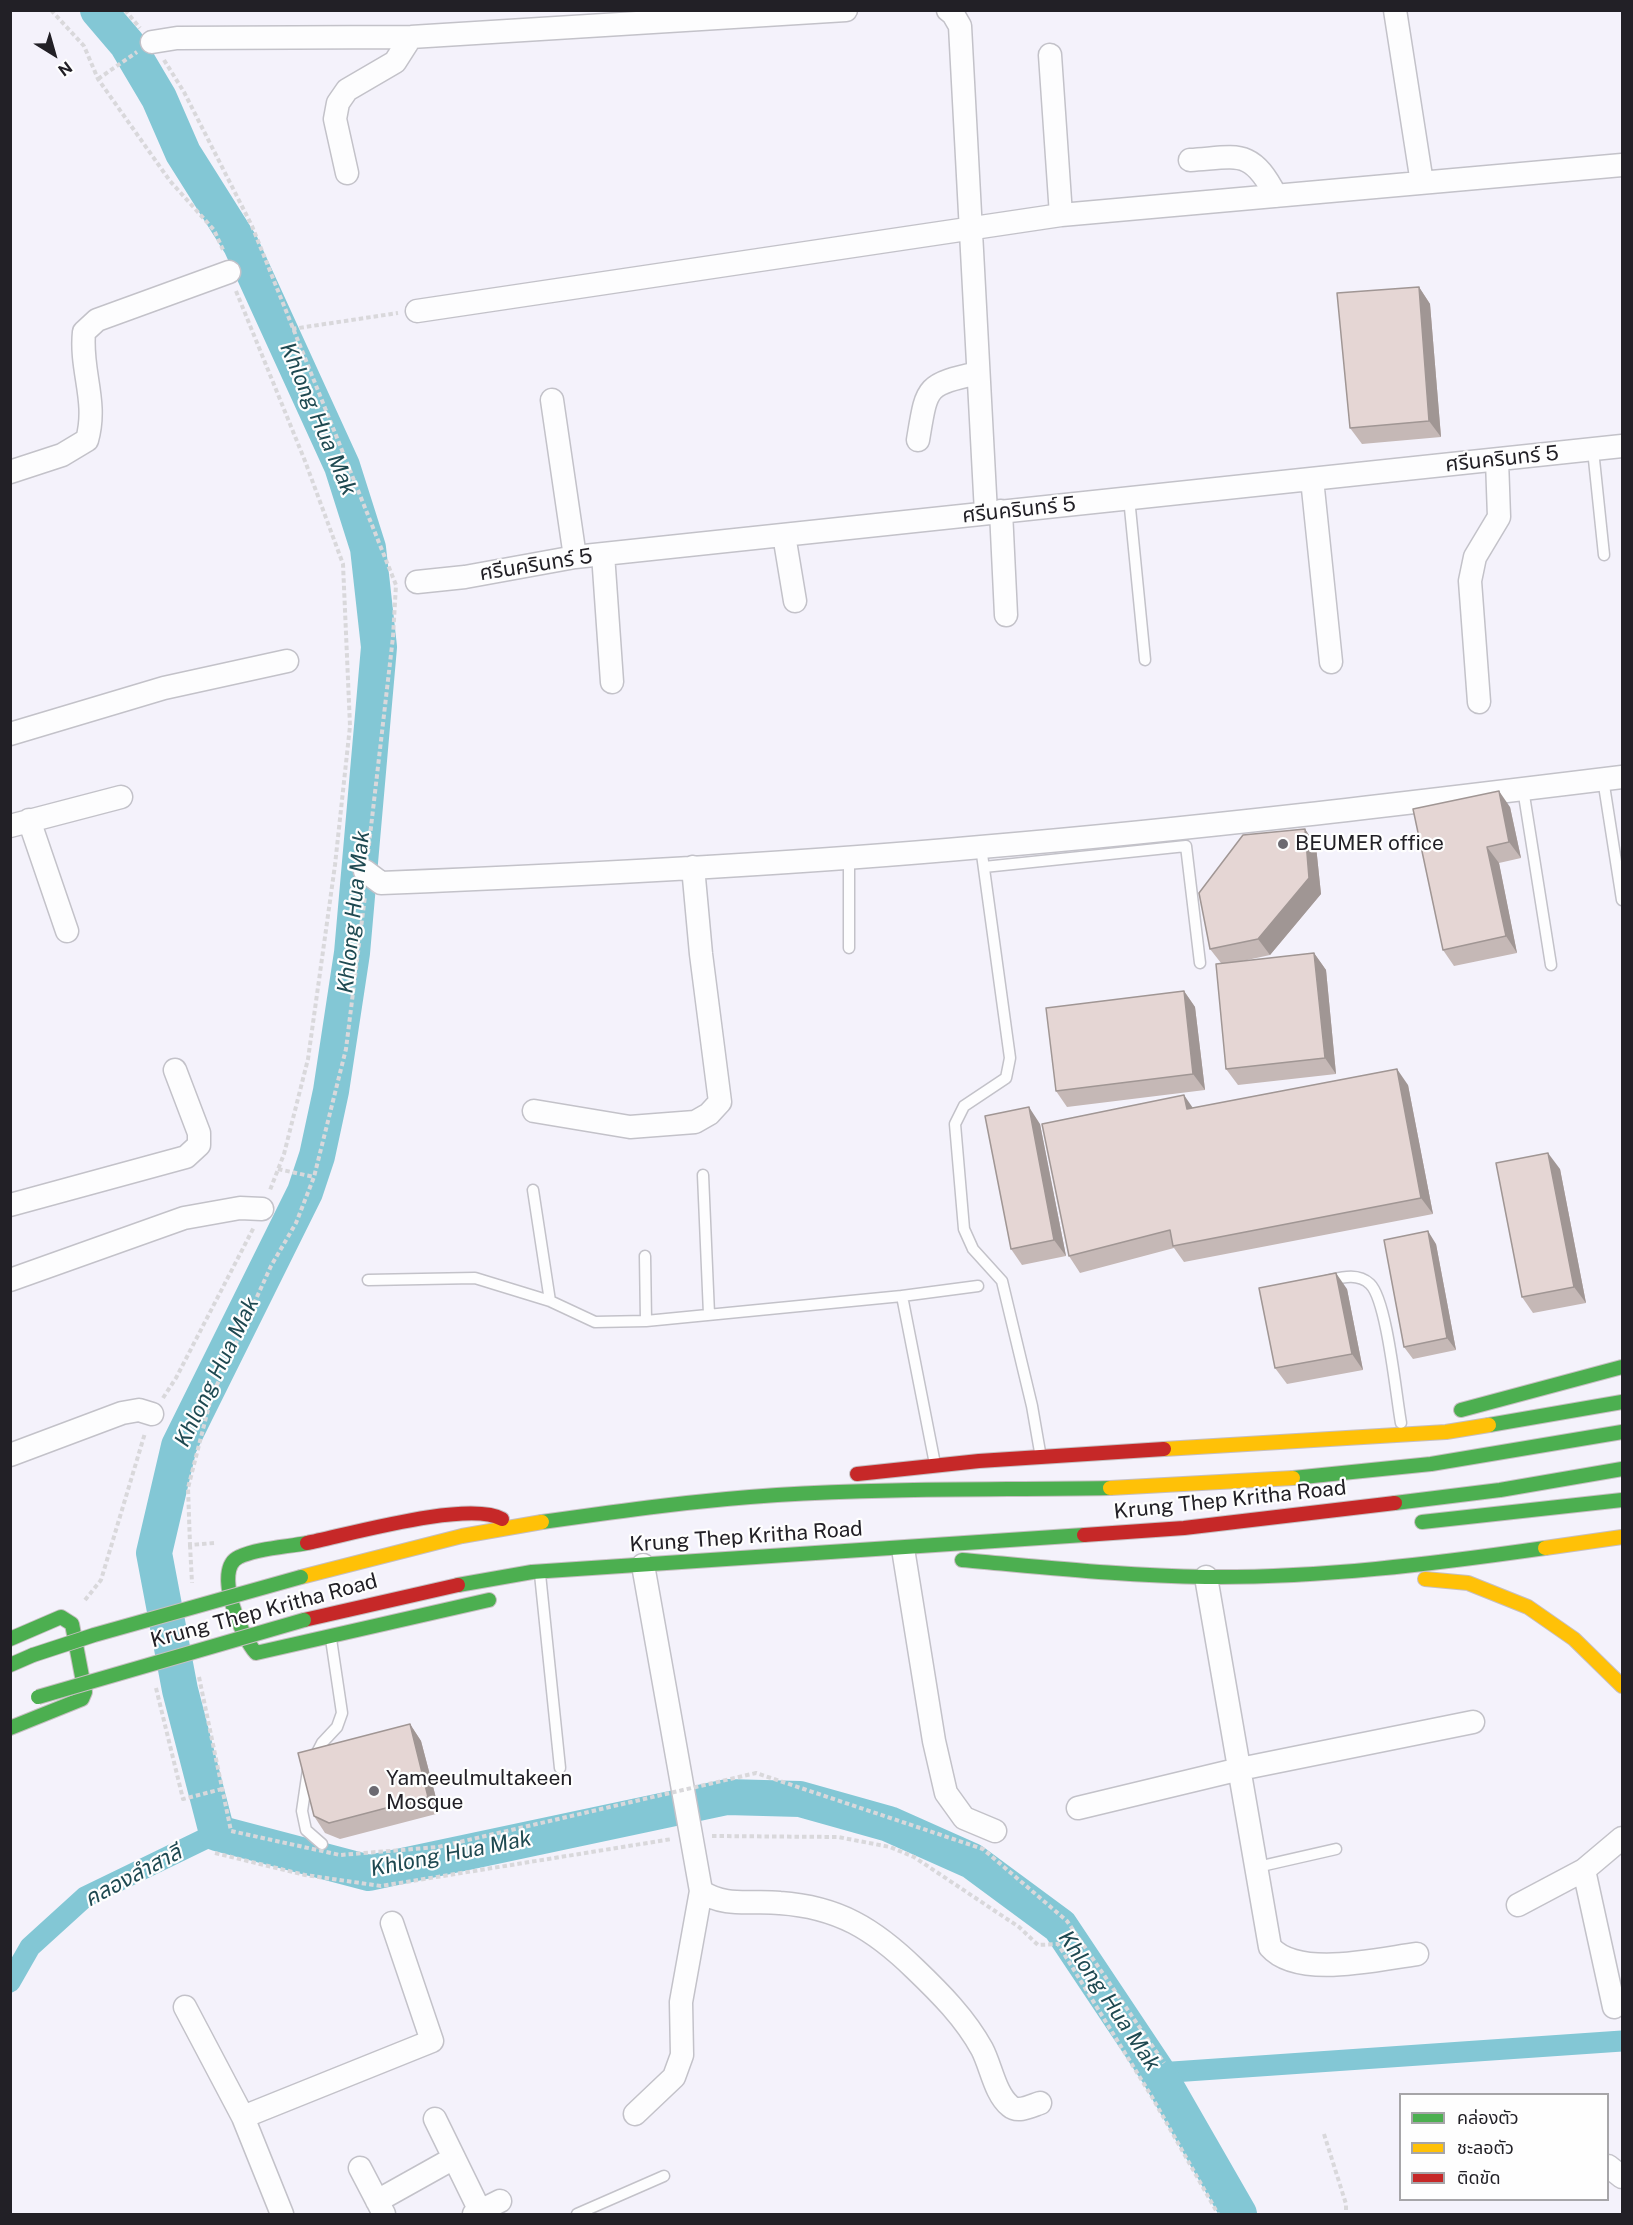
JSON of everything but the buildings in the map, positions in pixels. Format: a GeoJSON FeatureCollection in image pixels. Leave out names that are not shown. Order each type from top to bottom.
{"type":"FeatureCollection","features":[{"type":"Feature","properties":{"kind":"main road"},"geometry":{"type":"LineString","coordinates":[[1445,1414],[1623,1367]]}},
{"type":"Feature","properties":{"kind":"main road"},"geometry":{"type":"LineString","coordinates":[[846,1475],[1041,1457],[1309,1439],[1387,1438],[1446,1432],[1623,1402]]}},
{"type":"Feature","properties":{"kind":"main road"},"geometry":{"type":"LineString","coordinates":[[1309,1439],[1423,1419]]}},
{"type":"Feature","properties":{"kind":"main road","name":"Krung Thep Kritha Road"},"geometry":{"type":"LineString","coordinates":[[10,1665],[94,1635],[301,1577],[448,1540],[515,1526],[729,1499],[923,1490],[1203,1484],[1321,1475],[1494,1455],[1623,1432]]}},
{"type":"Feature","properties":{"kind":"main road","name":"Krung Thep Kritha Road"},"geometry":{"type":"LineString","coordinates":[[34,1699],[304,1620],[471,1582],[536,1571],[1184,1528],[1500,1490],[1623,1469]]}},
{"type":"Feature","properties":{"kind":"main road"},"geometry":{"type":"LineString","coordinates":[[729,1499],[824,1479]]}},
{"type":"Feature","properties":{"kind":"main road"},"geometry":{"type":"LineString","coordinates":[[1408,1524],[1623,1500]]}},
{"type":"Feature","properties":{"kind":"main road"},"geometry":{"type":"LineString","coordinates":[[515,1526],[495,1515],[447,1514],[240,1557],[231,1562],[228,1576],[237,1615],[250,1649],[256,1653],[479,1604],[507,1594],[536,1571]]}},
{"type":"Feature","properties":{"kind":"main road"},"geometry":{"type":"LineString","coordinates":[[1184,1528],[1290,1530]]}},
{"type":"Feature","properties":{"kind":"main road"},"geometry":{"type":"LineString","coordinates":[[855,1551],[1206,1577],[1287,1574],[1465,1560],[1622,1537]]}},
{"type":"Feature","properties":{"kind":"main road"},"geometry":{"type":"LineString","coordinates":[[1287,1574],[1413,1578],[1468,1583],[1528,1606],[1574,1639],[1623,1686]]}},
{"type":"Feature","properties":{"kind":"main road"},"geometry":{"type":"LineString","coordinates":[[10,1639],[61,1617],[69,1619],[85,1685],[82,1699],[10,1728]]}},
{"type":"Feature","properties":{"kind":"street"},"geometry":{"type":"LineString","coordinates":[[147,45],[177,38],[411,37],[846,10]]}},
{"type":"Feature","properties":{"kind":"street"},"geometry":{"type":"LineString","coordinates":[[948,10],[960,26],[978,373],[1006,615]]}},
{"type":"Feature","properties":{"kind":"street"},"geometry":{"type":"LineString","coordinates":[[1395,10],[1422,183]]}},
{"type":"Feature","properties":{"kind":"street"},"geometry":{"type":"LineString","coordinates":[[346,173],[335,119],[338,103],[347,90],[395,62],[411,37]]}},
{"type":"Feature","properties":{"kind":"street"},"geometry":{"type":"LineString","coordinates":[[1050,55],[1061,215]]}},
{"type":"Feature","properties":{"kind":"street"},"geometry":{"type":"LineString","coordinates":[[1190,160],[1245,159],[1264,172],[1276,196]]}},
{"type":"Feature","properties":{"kind":"street"},"geometry":{"type":"LineString","coordinates":[[417,311],[1061,215],[1623,165]]}},
{"type":"Feature","properties":{"kind":"street"},"geometry":{"type":"LineString","coordinates":[[10,472],[62,455],[87,440],[93,419],[82,351],[84,332],[90,326],[97,320],[229,272]]}},
{"type":"Feature","properties":{"kind":"street"},"geometry":{"type":"LineString","coordinates":[[918,440],[929,391],[939,382],[978,373]]}},
{"type":"Feature","properties":{"kind":"street"},"geometry":{"type":"LineString","coordinates":[[552,400],[575,557]]}},
{"type":"Feature","properties":{"kind":"street","name":"ศรีนครินทร์ 5"},"geometry":{"type":"LineString","coordinates":[[417,582],[465,577],[575,557],[1623,446]]}},
{"type":"Feature","properties":{"kind":"street"},"geometry":{"type":"LineString","coordinates":[[1479,702],[1470,581],[1474,557],[1490,536],[1500,517],[1497,460]]}},
{"type":"Feature","properties":{"kind":"street"},"geometry":{"type":"LineString","coordinates":[[1312,479],[1331,662]]}},
{"type":"Feature","properties":{"kind":"street"},"geometry":{"type":"LineString","coordinates":[[784,535],[795,601]]}},
{"type":"Feature","properties":{"kind":"street"},"geometry":{"type":"LineString","coordinates":[[603,555],[612,682]]}},
{"type":"Feature","properties":{"kind":"street"},"geometry":{"type":"LineString","coordinates":[[10,734],[164,688],[287,662]]}},
{"type":"Feature","properties":{"kind":"street"},"geometry":{"type":"LineString","coordinates":[[365,871],[381,883],[693,867],[849,856],[982,857],[1613,778]]}},
{"type":"Feature","properties":{"kind":"street"},"geometry":{"type":"LineString","coordinates":[[67,931],[20,823],[121,797]]}},
{"type":"Feature","properties":{"kind":"street"},"geometry":{"type":"LineString","coordinates":[[534,1111],[630,1127],[695,1122],[709,1114],[720,1102],[701,954],[693,867]]}},
{"type":"Feature","properties":{"kind":"street"},"geometry":{"type":"LineString","coordinates":[[10,1204],[186,1157],[199,1145],[199,1133],[175,1070]]}},
{"type":"Feature","properties":{"kind":"street"},"geometry":{"type":"LineString","coordinates":[[10,1280],[184,1218],[240,1208],[262,1209]]}},
{"type":"Feature","properties":{"kind":"street"},"geometry":{"type":"LineString","coordinates":[[10,1455],[122,1413],[139,1410],[152,1414]]}},
{"type":"Feature","properties":{"kind":"street"},"geometry":{"type":"LineString","coordinates":[[904,1555],[934,1741],[946,1793],[964,1818],[995,1831]]}},
{"type":"Feature","properties":{"kind":"street"},"geometry":{"type":"LineString","coordinates":[[635,2114],[674,2077],[682,2055],[681,2002],[701,1891],[643,1565]]}},
{"type":"Feature","properties":{"kind":"street"},"geometry":{"type":"LineString","coordinates":[[1206,1577],[1270,1947],[1276,1954],[1298,1962],[1338,1965],[1417,1954]]}},
{"type":"Feature","properties":{"kind":"street"},"geometry":{"type":"LineString","coordinates":[[1078,1808],[1240,1769],[1473,1722]]}},
{"type":"Feature","properties":{"kind":"street"},"geometry":{"type":"LineString","coordinates":[[1518,1905],[1584,1870],[1623,1838]]}},
{"type":"Feature","properties":{"kind":"street"},"geometry":{"type":"LineString","coordinates":[[1584,1870],[1614,2007]]}},
{"type":"Feature","properties":{"kind":"street"},"geometry":{"type":"LineString","coordinates":[[701,1891],[714,1899],[734,1903],[779,1903],[824,1909],[858,1923],[894,1948],[947,1999],[982,2049],[1004,2098],[1011,2107],[1019,2110],[1040,2103]]}},
{"type":"Feature","properties":{"kind":"street"},"geometry":{"type":"LineString","coordinates":[[243,2117],[432,2041],[392,1923]]}},
{"type":"Feature","properties":{"kind":"street"},"geometry":{"type":"LineString","coordinates":[[185,2007],[243,2117],[282,2214]]}},
{"type":"Feature","properties":{"kind":"street"},"geometry":{"type":"LineString","coordinates":[[435,2119],[484,2210]]}},
{"type":"Feature","properties":{"kind":"street"},"geometry":{"type":"LineString","coordinates":[[360,2168],[380,2208],[454,2158]]}},
{"type":"Feature","properties":{"kind":"street"},"geometry":{"type":"LineString","coordinates":[[1609,2167],[1623,2177]]}},
{"type":"Feature","properties":{"kind":"lane"},"geometry":{"type":"LineString","coordinates":[[1593,450],[1604,555]]}},
{"type":"Feature","properties":{"kind":"lane"},"geometry":{"type":"LineString","coordinates":[[1129,498],[1145,660]]}},
{"type":"Feature","properties":{"kind":"lane"},"geometry":{"type":"LineString","coordinates":[[1613,778],[1623,900]]}},
{"type":"Feature","properties":{"kind":"lane"},"geometry":{"type":"LineString","coordinates":[[1523,789],[1551,965]]}},
{"type":"Feature","properties":{"kind":"lane"},"geometry":{"type":"LineString","coordinates":[[1041,1457],[1032,1406],[1002,1281],[973,1249],[964,1229],[955,1124],[964,1106],[1006,1078],[1010,1058],[982,857],[1186,846],[1200,963]]}},
{"type":"Feature","properties":{"kind":"lane"},"geometry":{"type":"LineString","coordinates":[[849,856],[849,948]]}},
{"type":"Feature","properties":{"kind":"lane"},"geometry":{"type":"LineString","coordinates":[[703,1175],[709,1314]]}},
{"type":"Feature","properties":{"kind":"lane"},"geometry":{"type":"LineString","coordinates":[[533,1190],[550,1301]]}},
{"type":"Feature","properties":{"kind":"lane"},"geometry":{"type":"LineString","coordinates":[[645,1256],[646,1321]]}},
{"type":"Feature","properties":{"kind":"lane"},"geometry":{"type":"LineString","coordinates":[[1317,1283],[1352,1276],[1370,1284],[1382,1306],[1401,1423]]}},
{"type":"Feature","properties":{"kind":"lane"},"geometry":{"type":"LineString","coordinates":[[368,1280],[475,1278],[550,1301],[595,1322],[646,1321],[902,1296],[978,1286]]}},
{"type":"Feature","properties":{"kind":"lane"},"geometry":{"type":"LineString","coordinates":[[902,1296],[935,1465]]}},
{"type":"Feature","properties":{"kind":"lane"},"geometry":{"type":"LineString","coordinates":[[536,1571],[560,1768]]}},
{"type":"Feature","properties":{"kind":"lane"},"geometry":{"type":"LineString","coordinates":[[322,1844],[306,1830],[302,1812],[308,1770],[322,1743],[337,1727],[342,1713],[330,1637]]}},
{"type":"Feature","properties":{"kind":"lane"},"geometry":{"type":"LineString","coordinates":[[1257,1867],[1336,1848]]}},
{"type":"Feature","properties":{"kind":"lane"},"geometry":{"type":"LineString","coordinates":[[576,2214],[664,2176]]}},
{"type":"Feature","properties":{"kind":"path"},"geometry":{"type":"LineString","coordinates":[[51,10],[84,46],[98,79],[170,181],[214,230],[222,245],[229,272],[343,564],[350,726],[345,786],[308,1059],[278,1169],[245,1248],[212,1306],[176,1378],[148,1421],[101,1580],[69,1619]]}},
{"type":"Feature","properties":{"kind":"path"},"geometry":{"type":"LineString","coordinates":[[125,10],[147,45],[184,93],[252,226],[396,585],[393,637],[365,871],[365,900],[346,1049],[314,1177],[296,1223],[271,1266],[211,1398],[188,1488],[192,1590]]}},
{"type":"Feature","properties":{"kind":"path"},"geometry":{"type":"LineString","coordinates":[[98,79],[147,45]]}},
{"type":"Feature","properties":{"kind":"path"},"geometry":{"type":"LineString","coordinates":[[292,329],[417,311]]}},
{"type":"Feature","properties":{"kind":"path"},"geometry":{"type":"LineString","coordinates":[[278,1169],[314,1177]]}},
{"type":"Feature","properties":{"kind":"path"},"geometry":{"type":"LineString","coordinates":[[190,1545],[220,1542],[240,1557]]}},
{"type":"Feature","properties":{"kind":"path"},"geometry":{"type":"LineString","coordinates":[[197,1670],[231,1831],[340,1855],[438,1847],[756,1773],[983,1849],[1067,1921],[1164,2063]]}},
{"type":"Feature","properties":{"kind":"path"},"geometry":{"type":"LineString","coordinates":[[146,1690],[156,1687],[183,1799],[222,1789]]}},
{"type":"Feature","properties":{"kind":"path"},"geometry":{"type":"LineString","coordinates":[[1324,2134],[1346,2204],[1346,2214]]}},
{"type":"Feature","properties":{"kind":"waterway","name":"Khlong Hua Mak"},"geometry":{"type":"LineString","coordinates":[[98,10],[127,44],[159,98],[183,153],[241,245],[342,466],[368,548],[379,647],[352,953],[331,1091],[317,1156],[305,1192],[179,1446],[154,1553],[180,1690],[217,1833],[369,1873],[727,1797],[800,1799],[889,1824],[972,1861],[1060,1926],[1158,2073],[1239,2214]]}},
{"type":"Feature","properties":{"kind":"waterway","name":"คลองลำสาลี"},"geometry":{"type":"LineString","coordinates":[[10,1982],[30,1947],[85,1897],[217,1833]]}},
{"type":"Feature","properties":{"kind":"waterway"},"geometry":{"type":"LineString","coordinates":[[1158,2073],[1622,2041]]}},
{"type":"Feature","properties":{"kind":"traffic: fast"},"geometry":{"type":"LineString","coordinates":[[1461,1410],[1622,1367]]}},
{"type":"Feature","properties":{"kind":"traffic: fast"},"geometry":{"type":"LineString","coordinates":[[1489,1425],[1622,1402]]}},
{"type":"Feature","properties":{"kind":"traffic: fast"},"geometry":{"type":"LineString","coordinates":[[1293,1478],[1431,1464],[1622,1432]]}},
{"type":"Feature","properties":{"kind":"traffic: fast"},"geometry":{"type":"LineString","coordinates":[[1395,1503],[1500,1490],[1622,1469]]}},
{"type":"Feature","properties":{"kind":"traffic: fast"},"geometry":{"type":"LineString","coordinates":[[542,1522],[688,1503],[777,1495],[902,1490],[1110,1488]]}},
{"type":"Feature","properties":{"kind":"traffic: fast"},"geometry":{"type":"LineString","coordinates":[[1422,1522],[1622,1500]]}},
{"type":"Feature","properties":{"kind":"traffic: fast"},"geometry":{"type":"LineString","coordinates":[[458,1585],[532,1572],[1084,1535]]}},
{"type":"Feature","properties":{"kind":"traffic: fast"},"geometry":{"type":"LineString","coordinates":[[307,1543],[255,1552],[239,1557],[231,1564],[228,1575],[232,1604],[237,1619],[256,1653],[489,1600]]}},
{"type":"Feature","properties":{"kind":"traffic: fast"},"geometry":{"type":"LineString","coordinates":[[962,1560],[1145,1575],[1249,1577],[1376,1569],[1545,1548]]}},
{"type":"Feature","properties":{"kind":"traffic: fast"},"geometry":{"type":"LineString","coordinates":[[33,1655],[94,1635],[301,1577]]}},
{"type":"Feature","properties":{"kind":"traffic: fast"},"geometry":{"type":"LineString","coordinates":[[10,1639],[61,1617],[72,1624],[85,1692],[82,1699],[10,1728]]}},
{"type":"Feature","properties":{"kind":"traffic: fast"},"geometry":{"type":"LineString","coordinates":[[38,1697],[304,1620]]}},
{"type":"Feature","properties":{"kind":"traffic: fast"},"geometry":{"type":"LineString","coordinates":[[10,1665],[33,1655]]}},
{"type":"Feature","properties":{"kind":"traffic: slow"},"geometry":{"type":"LineString","coordinates":[[1164,1449],[1446,1432],[1489,1425]]}},
{"type":"Feature","properties":{"kind":"traffic: slow"},"geometry":{"type":"LineString","coordinates":[[1110,1488],[1293,1478]]}},
{"type":"Feature","properties":{"kind":"traffic: slow"},"geometry":{"type":"LineString","coordinates":[[301,1577],[462,1536],[542,1522]]}},
{"type":"Feature","properties":{"kind":"traffic: slow"},"geometry":{"type":"LineString","coordinates":[[1545,1548],[1622,1537]]}},
{"type":"Feature","properties":{"kind":"traffic: slow"},"geometry":{"type":"LineString","coordinates":[[1425,1579],[1468,1583],[1528,1607],[1574,1639],[1622,1686]]}},
{"type":"Feature","properties":{"kind":"traffic: jam"},"geometry":{"type":"LineString","coordinates":[[857,1474],[979,1461],[1164,1449]]}},
{"type":"Feature","properties":{"kind":"traffic: jam"},"geometry":{"type":"LineString","coordinates":[[1084,1535],[1184,1528],[1395,1503]]}},
{"type":"Feature","properties":{"kind":"traffic: jam"},"geometry":{"type":"LineString","coordinates":[[307,1543],[436,1516],[486,1514],[502,1519]]}},
{"type":"Feature","properties":{"kind":"traffic: jam"},"geometry":{"type":"LineString","coordinates":[[304,1620],[458,1585]]}},
{"type":"Feature","properties":{"kind":"place","name":"BEUMER office"},"geometry":{"type":"Point","coordinates":[1283,844]}},
{"type":"Feature","properties":{"kind":"place","name":"Yameeulmultakeen Mosque"},"geometry":{"type":"Point","coordinates":[374,1791]}}]}
